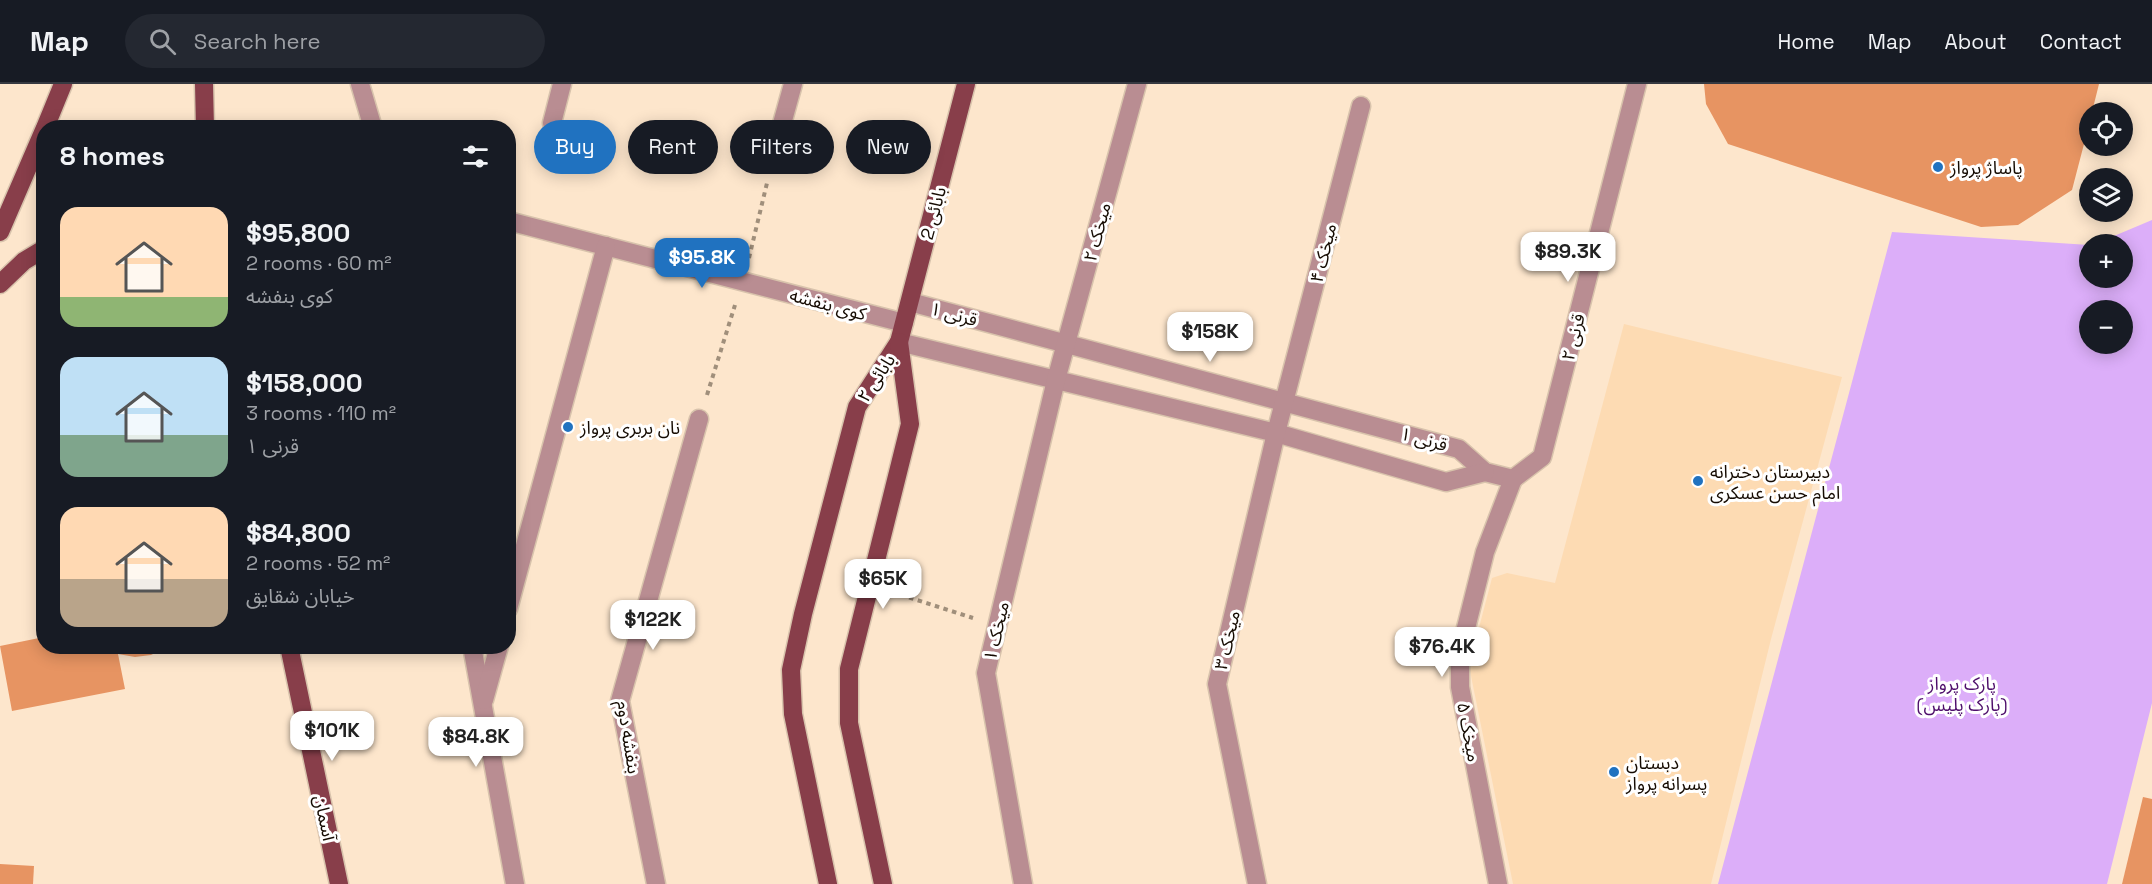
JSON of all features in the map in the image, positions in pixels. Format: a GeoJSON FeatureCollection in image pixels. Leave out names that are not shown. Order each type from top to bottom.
{"type":"FeatureCollection","features":[{"type":"Feature","properties":{"kind":"main road"},"geometry":{"type":"LineString","coordinates":[[48,120],[63,84]]}},
{"type":"Feature","properties":{"kind":"main road"},"geometry":{"type":"LineString","coordinates":[[204,84],[205,120]]}},
{"type":"Feature","properties":{"kind":"main road","name":"بابائی 2"},"geometry":{"type":"LineString","coordinates":[[899,342],[966,84]]}},
{"type":"Feature","properties":{"kind":"main road"},"geometry":{"type":"LineString","coordinates":[[0,232],[36,148]]}},
{"type":"Feature","properties":{"kind":"main road"},"geometry":{"type":"LineString","coordinates":[[0,284],[24,261],[36,254]]}},
{"type":"Feature","properties":{"kind":"main road","name":"بابائی ۲"},"geometry":{"type":"LineString","coordinates":[[883,884],[849,723],[849,669],[910,424],[899,342]]}},
{"type":"Feature","properties":{"kind":"main road","name":"بابائی ۲"},"geometry":{"type":"LineString","coordinates":[[828,884],[793,714],[790,670],[802,614],[857,407],[899,342]]}},
{"type":"Feature","properties":{"kind":"main road","name":"آسمان"},"geometry":{"type":"LineString","coordinates":[[292,654],[339,884]]}},
{"type":"Feature","properties":{"kind":"street"},"geometry":{"type":"LineString","coordinates":[[360,84],[371,120]]}},
{"type":"Feature","properties":{"kind":"street"},"geometry":{"type":"LineString","coordinates":[[553,120],[562,84]]}},
{"type":"Feature","properties":{"kind":"street"},"geometry":{"type":"LineString","coordinates":[[783,120],[793,84]]}},
{"type":"Feature","properties":{"kind":"street","name":"میخک ۲"},"geometry":{"type":"LineString","coordinates":[[1056,380],[1137,84]]}},
{"type":"Feature","properties":{"kind":"street","name":"قرنی ۲"},"geometry":{"type":"LineString","coordinates":[[1513,479],[1542,457],[1637,84]]}},
{"type":"Feature","properties":{"kind":"street","name":"میخک ۴"},"geometry":{"type":"LineString","coordinates":[[1276,433],[1361,106]]}},
{"type":"Feature","properties":{"kind":"street","name":"کوی بنفشه"},"geometry":{"type":"LineString","coordinates":[[516,223],[904,323]]}},
{"type":"Feature","properties":{"kind":"street"},"geometry":{"type":"LineString","coordinates":[[516,579],[606,246]]}},
{"type":"Feature","properties":{"kind":"street","name":"قرنی ۱"},"geometry":{"type":"LineString","coordinates":[[910,302],[1459,449],[1485,472]]}},
{"type":"Feature","properties":{"kind":"street","name":"قرنی ۱"},"geometry":{"type":"LineString","coordinates":[[899,342],[1276,433],[1446,482],[1485,472]]}},
{"type":"Feature","properties":{"kind":"street","name":"میخک ۱"},"geometry":{"type":"LineString","coordinates":[[1023,884],[986,673],[1056,380]]}},
{"type":"Feature","properties":{"kind":"street","name":"بنفشه دوم"},"geometry":{"type":"LineString","coordinates":[[656,884],[620,701],[699,419]]}},
{"type":"Feature","properties":{"kind":"street","name":"میخک ۳"},"geometry":{"type":"LineString","coordinates":[[1257,884],[1217,684],[1276,433]]}},
{"type":"Feature","properties":{"kind":"street"},"geometry":{"type":"LineString","coordinates":[[1485,472],[1513,479]]}},
{"type":"Feature","properties":{"kind":"street","name":"میخک ۵"},"geometry":{"type":"LineString","coordinates":[[1498,884],[1460,687],[1460,652],[1485,552],[1513,479]]}},
{"type":"Feature","properties":{"kind":"street"},"geometry":{"type":"LineString","coordinates":[[473,654],[515,884]]}},
{"type":"Feature","properties":{"kind":"street"},"geometry":{"type":"LineString","coordinates":[[483,705],[496,654]]}},
{"type":"Feature","properties":{"kind":"path"},"geometry":{"type":"LineString","coordinates":[[699,419],[743,281],[769,174]]}},
{"type":"Feature","properties":{"kind":"path"},"geometry":{"type":"LineString","coordinates":[[871,585],[997,626]]}},
{"type":"Feature","properties":{"kind":"shaded area"},"geometry":{"type":"Polygon","coordinates":[[[1624,324],[1842,377],[1771,639],[1711,884],[1513,884],[1469,666],[1492,578],[1507,573],[1555,583],[1624,324]]]}},
{"type":"Feature","properties":{"kind":"green space","name":"پارک پرواز (پارک پلیس)"},"geometry":{"type":"Polygon","coordinates":[[[2152,220],[2152,703],[2107,884],[1718,884],[1892,232],[2079,244],[2079,288],[2133,288],[2133,234],[2119,234],[2152,220]]]}},
{"type":"Feature","properties":{"kind":"building","name":"پاساژ پرواز"},"geometry":{"type":"Polygon","coordinates":[[[1704,84],[2099,84],[2094,102],[2079,102],[2079,156],[2081,156],[2072,190],[2018,225],[1981,227],[1728,144],[1706,104],[1704,84]]]}},
{"type":"Feature","properties":{"kind":"building"},"geometry":{"type":"Polygon","coordinates":[[[36,639],[36,654],[118,654],[125,689],[12,711],[0,646],[36,639]]]}},
{"type":"Feature","properties":{"kind":"building"},"geometry":{"type":"Polygon","coordinates":[[[118,654],[153,654],[151,655],[135,657],[118,654]]]}},
{"type":"Feature","properties":{"kind":"building"},"geometry":{"type":"Polygon","coordinates":[[[2143,797],[2152,799],[2152,884],[2122,884],[2143,797]]]}},
{"type":"Feature","properties":{"kind":"building"},"geometry":{"type":"Polygon","coordinates":[[[0,864],[34,866],[33,884],[0,884],[0,864]]]}},
{"type":"Feature","properties":{"kind":"place","name":"پاساژ پرواز"},"geometry":{"type":"Point","coordinates":[1938,167]}},
{"type":"Feature","properties":{"kind":"place","name":"نان بربری پرواز"},"geometry":{"type":"Point","coordinates":[568,427]}},
{"type":"Feature","properties":{"kind":"place","name":"دبیرستان دخترانه امام حسن عسکری"},"geometry":{"type":"Point","coordinates":[1698,481]}},
{"type":"Feature","properties":{"kind":"place","name":"دبستان پسرانه پرواز"},"geometry":{"type":"Point","coordinates":[1614,772]}}]}
